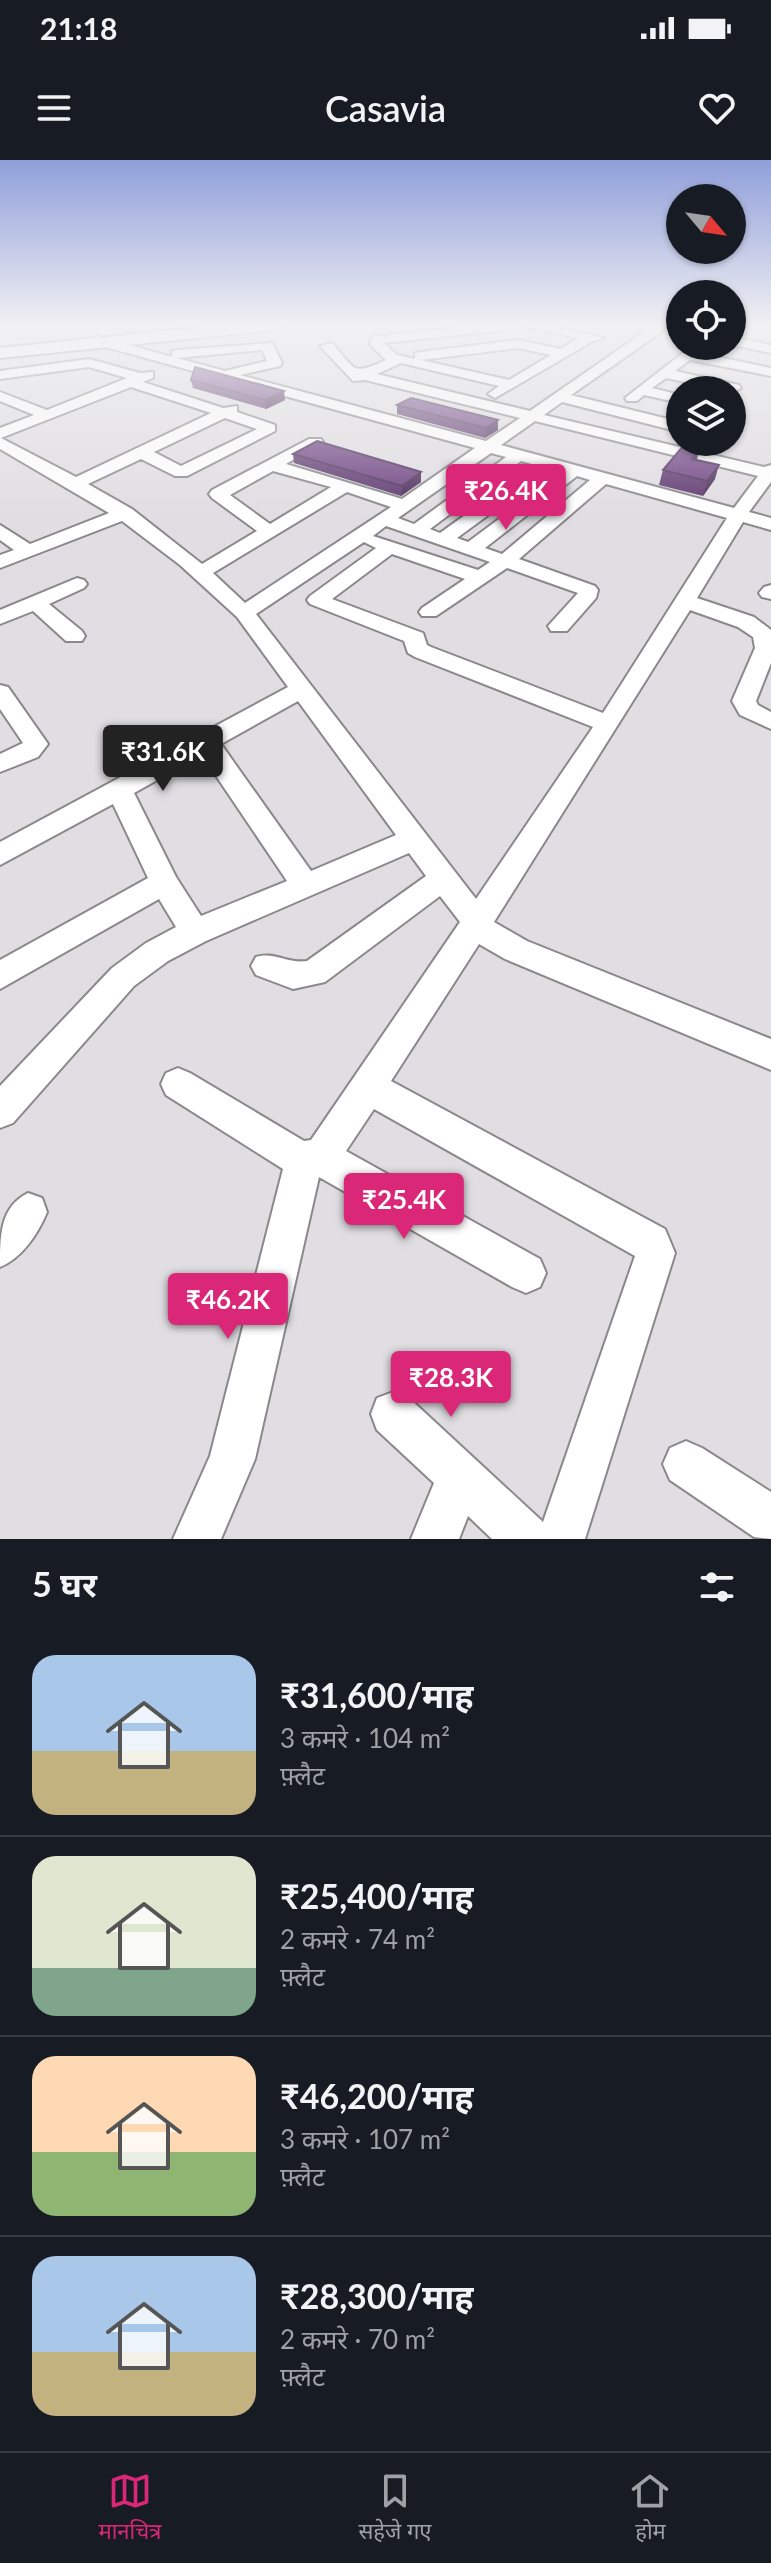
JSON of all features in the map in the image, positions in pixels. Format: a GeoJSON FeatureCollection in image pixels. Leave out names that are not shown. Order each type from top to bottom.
{"type":"FeatureCollection","features":[{"type":"Feature","properties":{"kind":"street"},"geometry":{"type":"LineString","coordinates":[[0,434],[112,389]]}},
{"type":"Feature","properties":{"kind":"street"},"geometry":{"type":"LineString","coordinates":[[161,389],[322,444],[218,494]]}},
{"type":"Feature","properties":{"kind":"street"},"geometry":{"type":"LineString","coordinates":[[77,483],[273,389]]}},
{"type":"Feature","properties":{"kind":"street"},"geometry":{"type":"LineString","coordinates":[[281,389],[771,524]]}},
{"type":"Feature","properties":{"kind":"street"},"geometry":{"type":"LineString","coordinates":[[314,399],[334,389]]}},
{"type":"Feature","properties":{"kind":"street"},"geometry":{"type":"LineString","coordinates":[[421,389],[666,450]]}},
{"type":"Feature","properties":{"kind":"street"},"geometry":{"type":"LineString","coordinates":[[480,404],[502,389]]}},
{"type":"Feature","properties":{"kind":"street"},"geometry":{"type":"LineString","coordinates":[[244,613],[404,505],[432,477],[487,447],[571,389]]}},
{"type":"Feature","properties":{"kind":"street"},"geometry":{"type":"LineString","coordinates":[[616,411],[641,390],[666,396]]}},
{"type":"Feature","properties":{"kind":"street"},"geometry":{"type":"LineString","coordinates":[[0,396],[46,415]]}},
{"type":"Feature","properties":{"kind":"street"},"geometry":{"type":"LineString","coordinates":[[560,397],[666,424]]}},
{"type":"Feature","properties":{"kind":"street"},"geometry":{"type":"LineString","coordinates":[[181,472],[270,428]]}},
{"type":"Feature","properties":{"kind":"street"},"geometry":{"type":"LineString","coordinates":[[0,443],[77,483],[126,513],[203,571],[244,613],[485,933],[516,950],[771,1055]]}},
{"type":"Feature","properties":{"kind":"street"},"geometry":{"type":"LineString","coordinates":[[142,453],[218,494],[269,532]]}},
{"type":"Feature","properties":{"kind":"street"},"geometry":{"type":"LineString","coordinates":[[416,531],[519,455]]}},
{"type":"Feature","properties":{"kind":"street"},"geometry":{"type":"LineString","coordinates":[[197,1539],[232,1459],[312,1157],[368,1087],[608,724],[738,515],[770,473],[692,456]]}},
{"type":"Feature","properties":{"kind":"street"},"geometry":{"type":"LineString","coordinates":[[442,540],[549,463]]}},
{"type":"Feature","properties":{"kind":"street"},"geometry":{"type":"LineString","coordinates":[[273,466],[404,505]]}},
{"type":"Feature","properties":{"kind":"street"},"geometry":{"type":"LineString","coordinates":[[470,550],[575,470]]}},
{"type":"Feature","properties":{"kind":"street"},"geometry":{"type":"LineString","coordinates":[[429,612],[505,561],[603,478]]}},
{"type":"Feature","properties":{"kind":"street"},"geometry":{"type":"LineString","coordinates":[[203,571],[345,486]]}},
{"type":"Feature","properties":{"kind":"street"},"geometry":{"type":"LineString","coordinates":[[0,562],[126,513]]}},
{"type":"Feature","properties":{"kind":"street"},"geometry":{"type":"LineString","coordinates":[[383,519],[589,591],[559,626]]}},
{"type":"Feature","properties":{"kind":"street"},"geometry":{"type":"LineString","coordinates":[[0,531],[28,551]]}},
{"type":"Feature","properties":{"kind":"street"},"geometry":{"type":"LineString","coordinates":[[359,536],[481,578]]}},
{"type":"Feature","properties":{"kind":"street"},"geometry":{"type":"LineString","coordinates":[[390,547],[317,600],[415,638],[416,648],[423,652],[608,724]]}},
{"type":"Feature","properties":{"kind":"street"},"geometry":{"type":"LineString","coordinates":[[0,618],[77,584]]}},
{"type":"Feature","properties":{"kind":"street"},"geometry":{"type":"LineString","coordinates":[[684,601],[746,622],[763,634],[766,648],[744,701],[748,710],[771,721]]}},
{"type":"Feature","properties":{"kind":"street"},"geometry":{"type":"LineString","coordinates":[[35,602],[74,636]]}},
{"type":"Feature","properties":{"kind":"street"},"geometry":{"type":"LineString","coordinates":[[0,855],[302,689]]}},
{"type":"Feature","properties":{"kind":"street"},"geometry":{"type":"LineString","coordinates":[[0,692],[36,744],[29,751],[0,764]]}},
{"type":"Feature","properties":{"kind":"street"},"geometry":{"type":"LineString","coordinates":[[205,740],[305,885]]}},
{"type":"Feature","properties":{"kind":"street"},"geometry":{"type":"LineString","coordinates":[[119,789],[164,882],[195,932]]}},
{"type":"Feature","properties":{"kind":"street"},"geometry":{"type":"LineString","coordinates":[[0,1111],[123,977],[157,952],[195,932],[414,839]]}},
{"type":"Feature","properties":{"kind":"street"},"geometry":{"type":"LineString","coordinates":[[267,966],[293,976],[314,973],[327,967],[442,879]]}},
{"type":"Feature","properties":{"kind":"street"},"geometry":{"type":"LineString","coordinates":[[0,976],[164,882]]}},
{"type":"Feature","properties":{"kind":"street"},"geometry":{"type":"LineString","coordinates":[[178,1084],[338,1168],[526,1273]]}},
{"type":"Feature","properties":{"kind":"street"},"geometry":{"type":"LineString","coordinates":[[368,1087],[651,1243],[655,1253],[653,1265],[561,1539]]}},
{"type":"Feature","properties":{"kind":"street"},"geometry":{"type":"LineString","coordinates":[[0,1247],[28,1212]]}},
{"type":"Feature","properties":{"kind":"street"},"geometry":{"type":"LineString","coordinates":[[393,1414],[526,1539]]}},
{"type":"Feature","properties":{"kind":"street"},"geometry":{"type":"LineString","coordinates":[[686,1464],[771,1520]]}},
{"type":"Feature","properties":{"kind":"street"},"geometry":{"type":"LineString","coordinates":[[435,1539],[461,1476]]}},
{"type":"Feature","properties":{"kind":"building"},"geometry":{"type":"Polygon","coordinates":[[[226,389],[284,391],[265,400],[226,389]]]}},
{"type":"Feature","properties":{"kind":"building"},"geometry":{"type":"Polygon","coordinates":[[[411,398],[498,420],[486,428],[397,405],[411,398]]]}},
{"type":"Feature","properties":{"kind":"building"},"geometry":{"type":"Polygon","coordinates":[[[317,441],[421,472],[402,486],[293,454],[317,441]]]}},
{"type":"Feature","properties":{"kind":"building"},"geometry":{"type":"Polygon","coordinates":[[[675,456],[694,456],[692,459],[719,465],[707,481],[663,470],[675,456]]]}}]}
